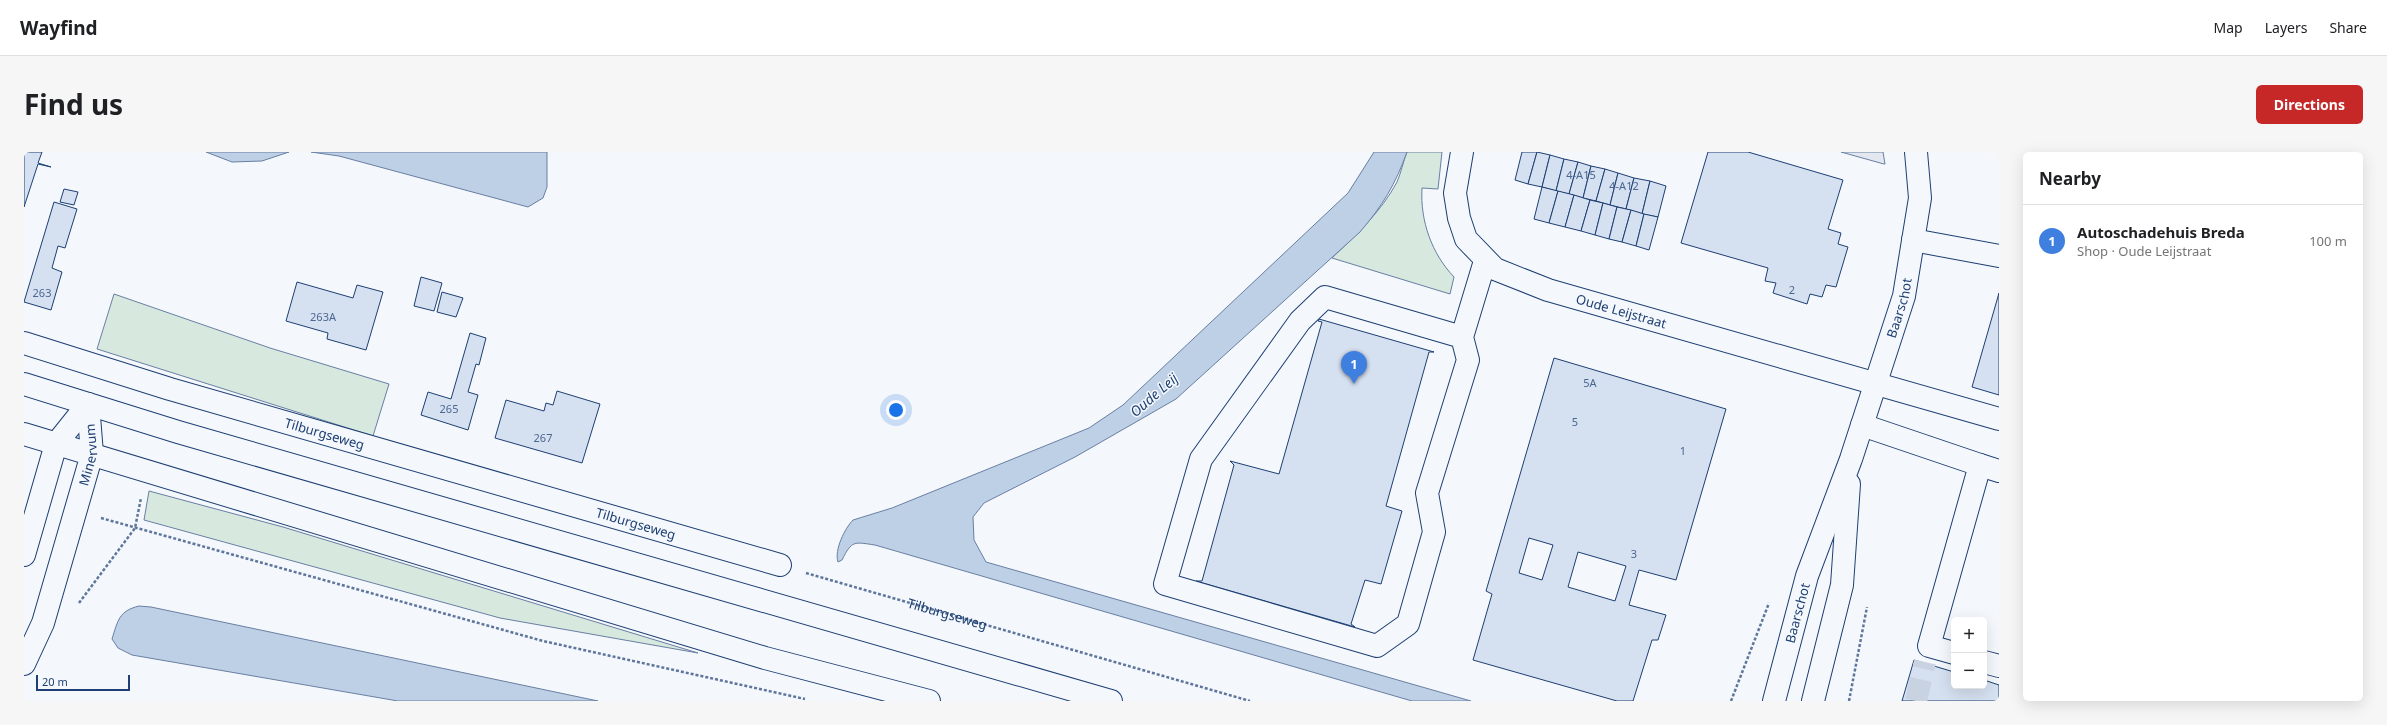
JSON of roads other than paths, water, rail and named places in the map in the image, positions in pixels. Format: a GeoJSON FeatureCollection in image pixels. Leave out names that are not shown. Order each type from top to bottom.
{"type":"FeatureCollection","features":[{"type":"Feature","properties":{"kind":"street","name":"Oude Leijstraat"},"geometry":{"type":"LineString","coordinates":[[1462,152],[1456,193],[1459,218],[1466,239],[1485,261],[1495,269],[1548,290],[1999,419]]}},
{"type":"Feature","properties":{"kind":"street","name":"Baarschot"},"geometry":{"type":"LineString","coordinates":[[1774,701],[1807,576],[1851,459],[1904,296],[1920,198],[1916,152]]}},
{"type":"Feature","properties":{"kind":"street"},"geometry":{"type":"LineString","coordinates":[[1913,240],[1999,256]]}},
{"type":"Feature","properties":{"kind":"street"},"geometry":{"type":"LineString","coordinates":[[1462,337],[1325,297],[1300,321],[1201,458],[1165,584],[1377,646],[1408,624],[1434,532],[1427,493],[1468,360],[1462,337],[1485,261]]}},
{"type":"Feature","properties":{"kind":"street","name":"Tilburgseweg"},"geometry":{"type":"LineString","coordinates":[[24,343],[170,389],[780,565]]}},
{"type":"Feature","properties":{"kind":"street"},"geometry":{"type":"LineString","coordinates":[[24,384],[178,432],[1111,701]]}},
{"type":"Feature","properties":{"kind":"street","name":"Minervum"},"geometry":{"type":"LineString","coordinates":[[24,555],[56,444],[88,404]]}},
{"type":"Feature","properties":{"kind":"street","name":"Minervum"},"geometry":{"type":"LineString","coordinates":[[24,664],[43,623],[92,454],[88,404]]}},
{"type":"Feature","properties":{"kind":"street"},"geometry":{"type":"LineString","coordinates":[[1862,425],[1989,468],[1927,654],[1951,653]]}},
{"type":"Feature","properties":{"kind":"street"},"geometry":{"type":"LineString","coordinates":[[24,434],[765,658],[929,701]]}},
{"type":"Feature","properties":{"kind":"street","name":"Baarschot"},"geometry":{"type":"LineString","coordinates":[[1813,701],[1842,585],[1851,459]]}},
{"type":"Feature","properties":{"kind":"street"},"geometry":{"type":"LineString","coordinates":[[1987,663],[1999,666]]}},
{"type":"Feature","properties":{"kind":"water"},"geometry":{"type":"Polygon","coordinates":[[[206,152],[289,152],[262,161],[232,162],[206,152]]]}},
{"type":"Feature","properties":{"kind":"water"},"geometry":{"type":"Polygon","coordinates":[[[311,152],[547,152],[547,187],[543,198],[528,207],[339,156],[311,152]]]}},
{"type":"Feature","properties":{"kind":"water","name":"Oude Leij"},"geometry":{"type":"Polygon","coordinates":[[[1374,152],[1407,152],[1398,175],[1388,194],[1360,232],[1176,399],[1075,457],[984,503],[973,517],[974,540],[986,562],[1471,701],[1412,701],[875,545],[862,543],[854,544],[848,549],[842,560],[838,562],[837,557],[841,540],[853,520],[892,508],[1089,428],[1123,405],[1348,193],[1374,152]]]}},
{"type":"Feature","properties":{"kind":"water"},"geometry":{"type":"Polygon","coordinates":[[[139,606],[151,607],[598,701],[398,701],[132,655],[118,648],[112,639],[120,617],[132,608],[139,606]]]}},
{"type":"Feature","properties":{"kind":"tunnel"},"geometry":{"type":"LineString","coordinates":[[1916,701],[1925,662]]}},
{"type":"Feature","properties":{"kind":"place","name":"Autoschadehuis Breda"},"geometry":{"type":"Point","coordinates":[1354,384]}}]}
